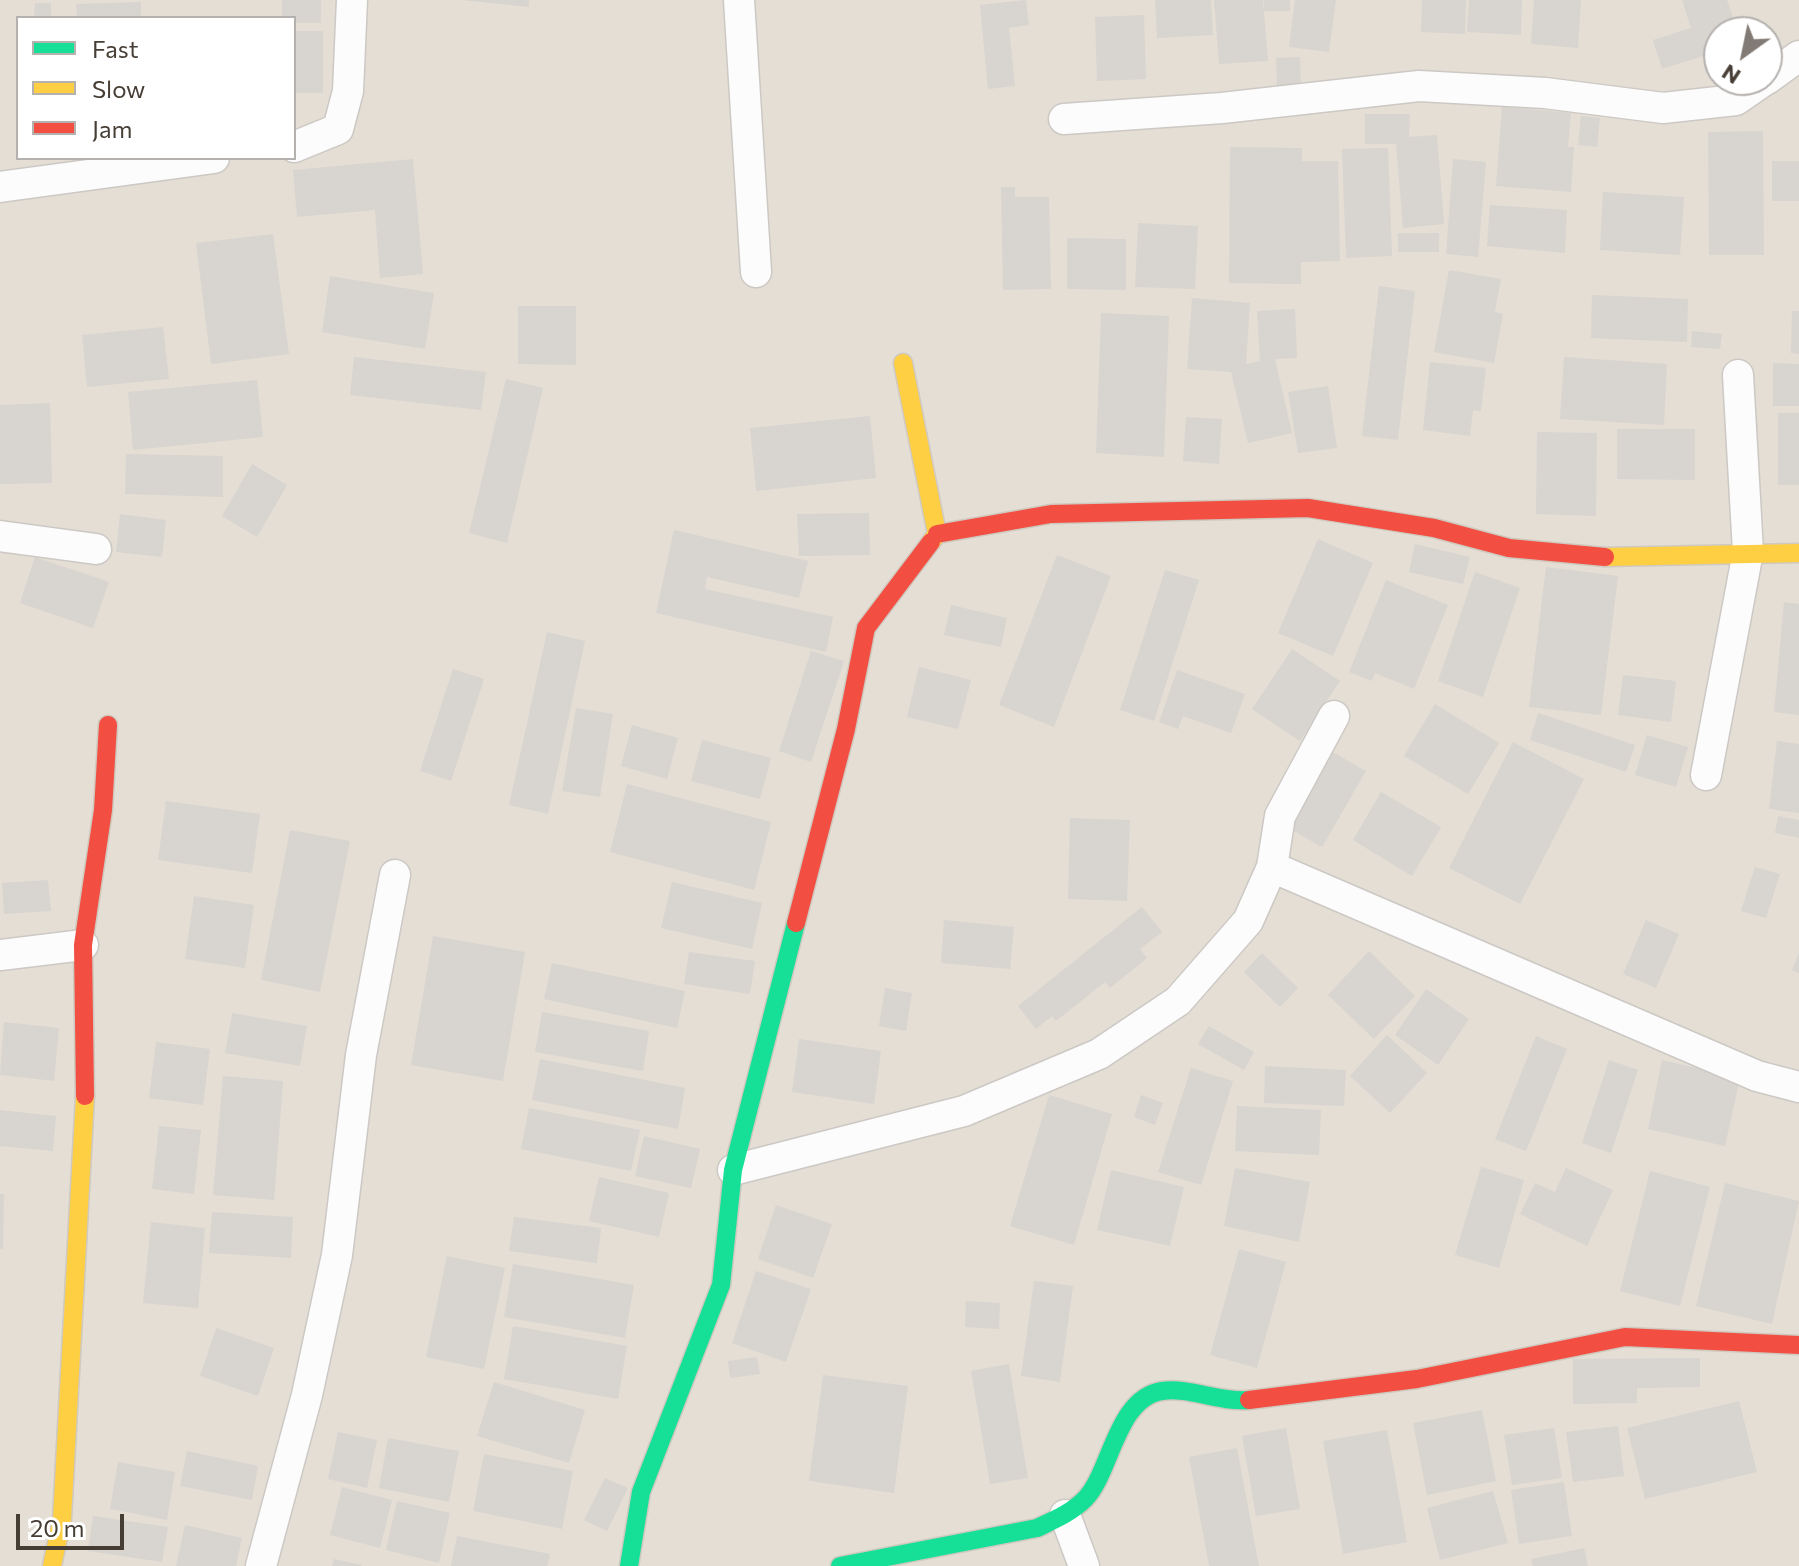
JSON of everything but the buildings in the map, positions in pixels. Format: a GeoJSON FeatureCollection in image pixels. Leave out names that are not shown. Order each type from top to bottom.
{"type":"FeatureCollection","features":[{"type":"Feature","properties":{"kind":"street"},"geometry":{"type":"LineString","coordinates":[[296,146],[338,129],[348,91],[352,0]]}},
{"type":"Feature","properties":{"kind":"street"},"geometry":{"type":"LineString","coordinates":[[739,0],[756,272]]}},
{"type":"Feature","properties":{"kind":"street"},"geometry":{"type":"LineString","coordinates":[[1064,119],[1222,108],[1419,86],[1545,93],[1663,108],[1736,100],[1742,96]]}},
{"type":"Feature","properties":{"kind":"street"},"geometry":{"type":"LineString","coordinates":[[0,187],[199,160]]}},
{"type":"Feature","properties":{"kind":"street"},"geometry":{"type":"LineString","coordinates":[[903,363],[937,534]]}},
{"type":"Feature","properties":{"kind":"street"},"geometry":{"type":"LineString","coordinates":[[1706,775],[1748,552],[1738,375]]}},
{"type":"Feature","properties":{"kind":"street"},"geometry":{"type":"LineString","coordinates":[[629,1566],[641,1492],[721,1285],[733,1170],[846,729],[866,628],[937,534],[1051,514],[1308,508],[1434,528],[1509,548],[1579,557],[1799,553]]}},
{"type":"Feature","properties":{"kind":"street"},"geometry":{"type":"LineString","coordinates":[[0,536],[96,549]]}},
{"type":"Feature","properties":{"kind":"street"},"geometry":{"type":"LineString","coordinates":[[733,1170],[964,1111],[1099,1054],[1178,1001],[1248,921],[1272,867],[1280,816],[1334,716]]}},
{"type":"Feature","properties":{"kind":"street"},"geometry":{"type":"LineString","coordinates":[[52,1566],[62,1519],[85,1125],[83,945],[103,810],[108,725]]}},
{"type":"Feature","properties":{"kind":"street"},"geometry":{"type":"LineString","coordinates":[[1272,867],[1757,1076],[1799,1087]]}},
{"type":"Feature","properties":{"kind":"street"},"geometry":{"type":"LineString","coordinates":[[261,1566],[307,1395],[337,1255],[361,1055],[395,875]]}},
{"type":"Feature","properties":{"kind":"street"},"geometry":{"type":"LineString","coordinates":[[0,955],[83,945]]}},
{"type":"Feature","properties":{"kind":"street"},"geometry":{"type":"LineString","coordinates":[[840,1566],[1037,1528],[1065,1515],[1087,1497],[1124,1421],[1140,1403],[1161,1391],[1243,1401],[1417,1379],[1625,1337],[1799,1345]]}},
{"type":"Feature","properties":{"kind":"street"},"geometry":{"type":"LineString","coordinates":[[1065,1515],[1084,1566]]}},
{"type":"Feature","properties":{"kind":"shaded area"},"geometry":{"type":"Polygon","coordinates":[[[0,0],[1799,0],[1799,1566],[0,1566],[0,0]]]}},
{"type":"Feature","properties":{"kind":"traffic: fast"},"geometry":{"type":"LineString","coordinates":[[629,1566],[641,1492],[721,1285],[733,1170],[796,923]]}},
{"type":"Feature","properties":{"kind":"traffic: fast"},"geometry":{"type":"LineString","coordinates":[[840,1566],[1037,1528],[1062,1516],[1080,1504],[1094,1487],[1124,1421],[1134,1407],[1147,1397],[1173,1390],[1249,1400]]}},
{"type":"Feature","properties":{"kind":"traffic: slow"},"geometry":{"type":"LineString","coordinates":[[903,363],[937,534],[931,542]]}},
{"type":"Feature","properties":{"kind":"traffic: slow"},"geometry":{"type":"LineString","coordinates":[[1605,557],[1799,553]]}},
{"type":"Feature","properties":{"kind":"traffic: slow"},"geometry":{"type":"LineString","coordinates":[[52,1566],[62,1519],[85,1096]]}},
{"type":"Feature","properties":{"kind":"traffic: jam"},"geometry":{"type":"LineString","coordinates":[[937,534],[1051,514],[1308,508],[1434,528],[1509,548],[1605,557]]}},
{"type":"Feature","properties":{"kind":"traffic: jam"},"geometry":{"type":"LineString","coordinates":[[796,923],[846,729],[866,628],[931,542]]}},
{"type":"Feature","properties":{"kind":"traffic: jam"},"geometry":{"type":"LineString","coordinates":[[85,1096],[83,945],[103,810],[108,725]]}},
{"type":"Feature","properties":{"kind":"traffic: jam"},"geometry":{"type":"LineString","coordinates":[[1249,1400],[1417,1379],[1625,1337],[1799,1345]]}}]}
